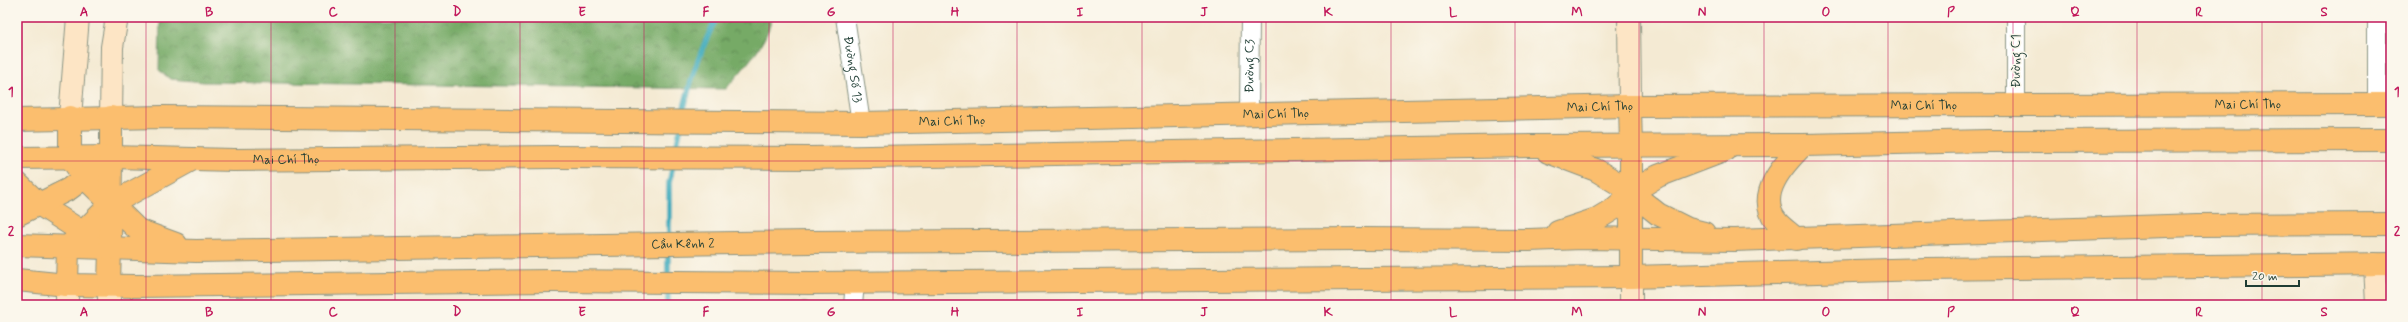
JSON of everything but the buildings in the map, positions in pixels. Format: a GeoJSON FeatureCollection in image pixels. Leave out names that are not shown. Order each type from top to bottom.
{"type":"FeatureCollection","features":[{"type":"Feature","properties":{"kind":"main road"},"geometry":{"type":"LineString","coordinates":[[67,295],[77,183],[70,156],[70,117],[78,17]]}},
{"type":"Feature","properties":{"kind":"main road"},"geometry":{"type":"LineString","coordinates":[[109,295],[112,47],[117,17]]}},
{"type":"Feature","properties":{"kind":"main road"},"geometry":{"type":"LineString","coordinates":[[1629,17],[1632,238],[1631,305]]}},
{"type":"Feature","properties":{"kind":"main road","name":"Mai Chí Thọ"},"geometry":{"type":"LineString","coordinates":[[112,117],[861,123],[1630,106],[2384,104]]}},
{"type":"Feature","properties":{"kind":"main road"},"geometry":{"type":"LineString","coordinates":[[17,120],[70,117],[112,117]]}},
{"type":"Feature","properties":{"kind":"main road"},"geometry":{"type":"LineString","coordinates":[[1530,146],[1742,144],[1803,145],[1988,140],[2391,140]]}},
{"type":"Feature","properties":{"kind":"main road"},"geometry":{"type":"LineString","coordinates":[[1529,240],[1597,219],[1615,208],[1631,194],[1658,176],[1742,144]]}},
{"type":"Feature","properties":{"kind":"main road"},"geometry":{"type":"LineString","coordinates":[[1796,238],[1776,221],[1770,206],[1771,192],[1772,185],[1783,165],[1803,145]]}},
{"type":"Feature","properties":{"kind":"main road"},"geometry":{"type":"LineString","coordinates":[[1530,146],[1567,158],[1596,170],[1649,208],[1677,224],[1688,229],[1734,240]]}},
{"type":"Feature","properties":{"kind":"main road","name":"Mai Chí Thọ"},"geometry":{"type":"LineString","coordinates":[[17,158],[70,156],[194,159],[556,157],[809,158],[1530,146]]}},
{"type":"Feature","properties":{"kind":"main road"},"geometry":{"type":"LineString","coordinates":[[17,215],[40,205],[77,183],[111,157]]}},
{"type":"Feature","properties":{"kind":"main road"},"geometry":{"type":"LineString","coordinates":[[17,245],[72,234],[111,204],[194,159]]}},
{"type":"Feature","properties":{"kind":"main road"},"geometry":{"type":"LineString","coordinates":[[17,183],[72,234],[110,248],[196,251]]}},
{"type":"Feature","properties":{"kind":"main road"},"geometry":{"type":"LineString","coordinates":[[77,183],[111,204],[138,230],[196,251]]}},
{"type":"Feature","properties":{"kind":"main road"},"geometry":{"type":"LineString","coordinates":[[1529,240],[1632,238],[1734,240],[2198,225],[2391,224]]}},
{"type":"Feature","properties":{"kind":"main road","name":"Cầu Kênh 2"},"geometry":{"type":"LineString","coordinates":[[196,251],[811,242],[1352,239],[1529,240]]}},
{"type":"Feature","properties":{"kind":"main road"},"geometry":{"type":"LineString","coordinates":[[17,280],[67,295],[109,295],[554,281],[855,283],[1631,277],[1926,269],[2383,264],[2377,305]]}},
{"type":"Feature","properties":{"kind":"street","name":"Đường Số 13"},"geometry":{"type":"LineString","coordinates":[[845,17],[861,123]]}},
{"type":"Feature","properties":{"kind":"street","name":"Đường C3"},"geometry":{"type":"LineString","coordinates":[[1249,114],[1250,17]]}},
{"type":"Feature","properties":{"kind":"street","name":"Đường C1"},"geometry":{"type":"LineString","coordinates":[[2016,17],[2016,105]]}},
{"type":"Feature","properties":{"kind":"street"},"geometry":{"type":"LineString","coordinates":[[2377,17],[2384,104]]}},
{"type":"Feature","properties":{"kind":"street"},"geometry":{"type":"LineString","coordinates":[[853,305],[855,283]]}},
{"type":"Feature","properties":{"kind":"green space"},"geometry":{"type":"Polygon","coordinates":[[[160,17],[772,17],[760,47],[726,89],[204,82],[170,79],[159,70],[160,17]]]}},
{"type":"Feature","properties":{"kind":"green space"},"geometry":{"type":"Polygon","coordinates":[[[806,303],[809,305],[613,305],[806,303]]]}},
{"type":"Feature","properties":{"kind":"waterway"},"geometry":{"type":"LineString","coordinates":[[682,118],[696,66],[717,17]]}},
{"type":"Feature","properties":{"kind":"waterway"},"geometry":{"type":"LineString","coordinates":[[675,153],[681,126]]}},
{"type":"Feature","properties":{"kind":"waterway"},"geometry":{"type":"LineString","coordinates":[[669,240],[669,183],[674,161]]}},
{"type":"Feature","properties":{"kind":"waterway"},"geometry":{"type":"LineString","coordinates":[[668,249],[668,278]]}},
{"type":"Feature","properties":{"kind":"waterway"},"geometry":{"type":"LineString","coordinates":[[668,287],[668,305]]}}]}
